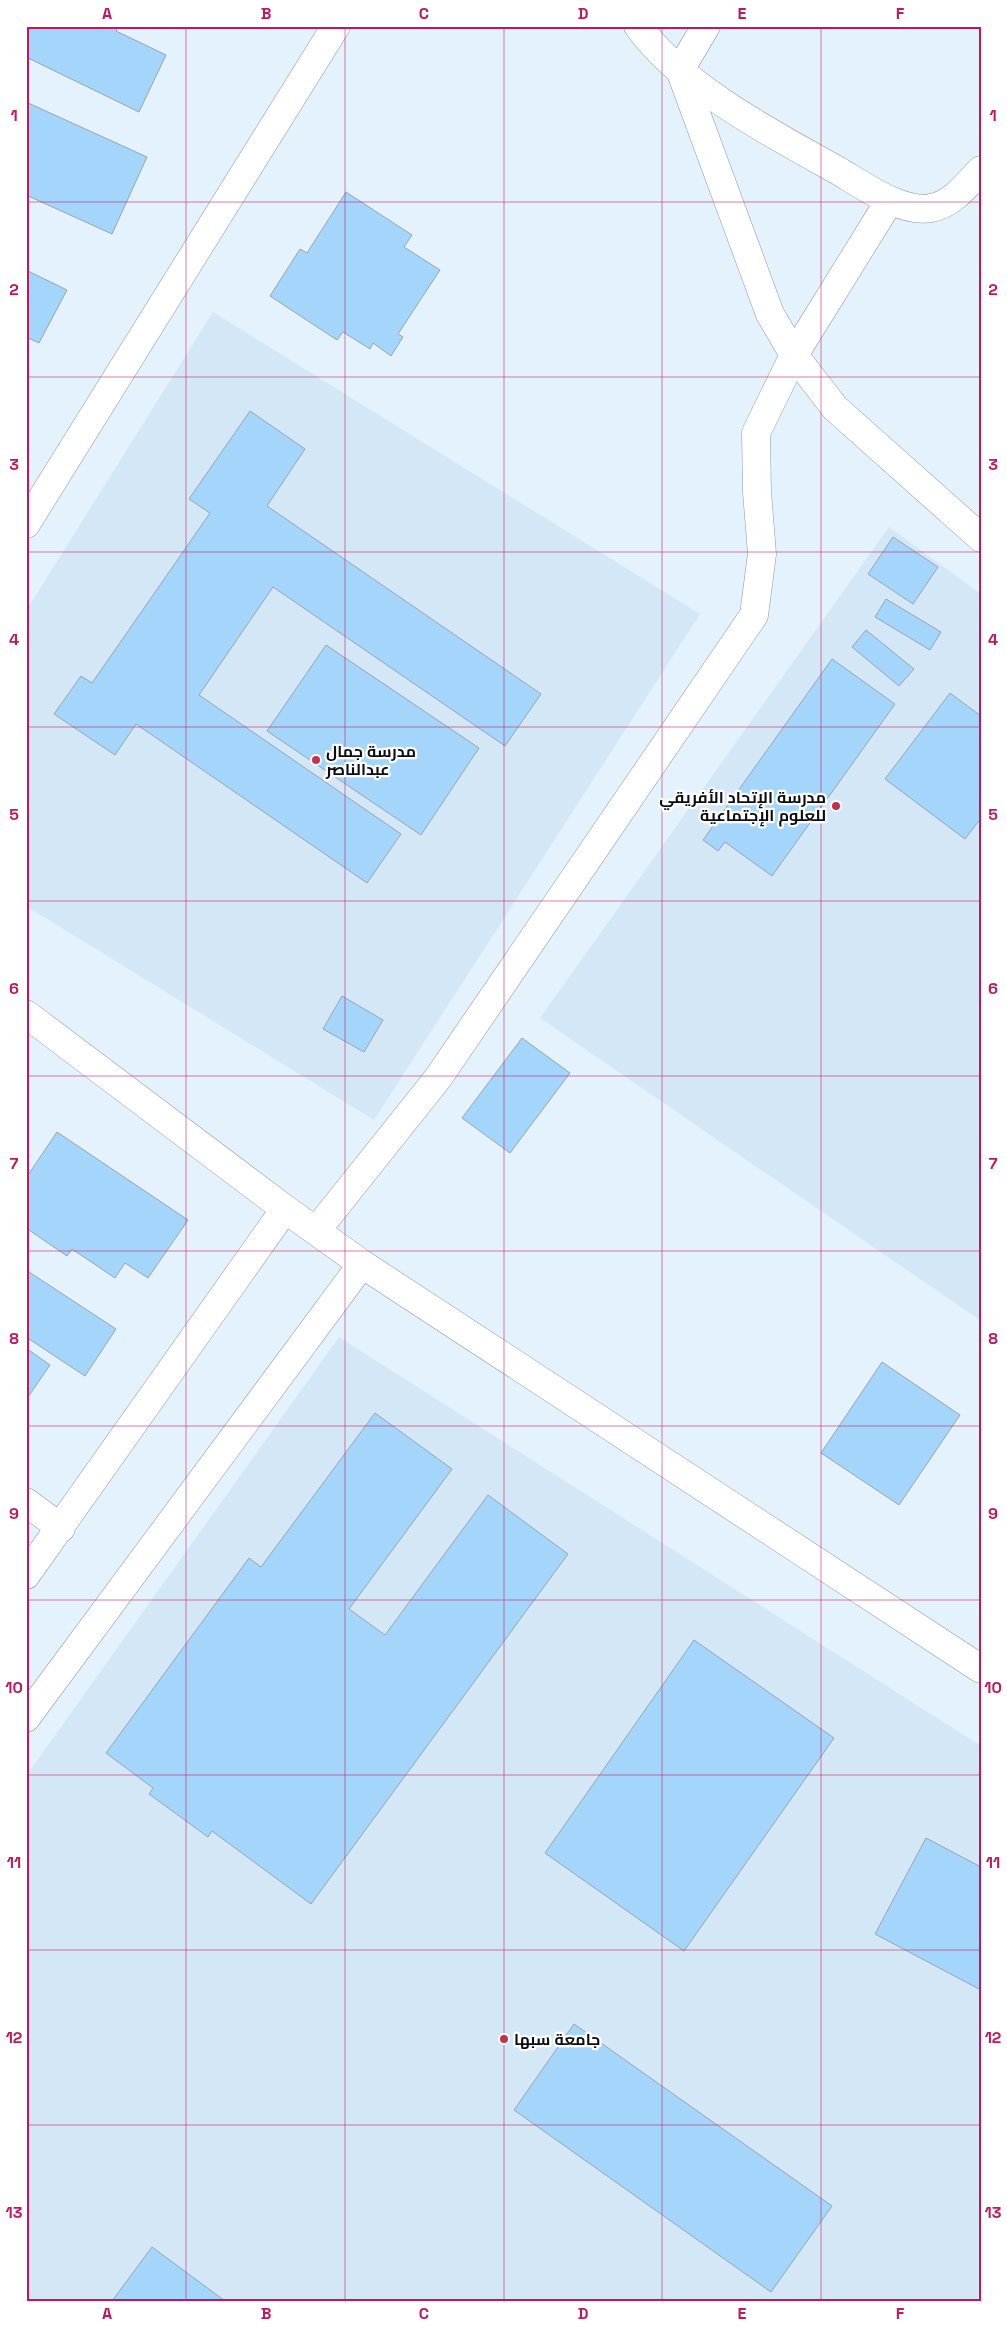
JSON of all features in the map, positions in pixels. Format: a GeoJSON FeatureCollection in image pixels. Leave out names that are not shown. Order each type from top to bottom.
{"type":"FeatureCollection","features":[{"type":"Feature","properties":{"kind":"street"},"geometry":{"type":"LineString","coordinates":[[26,524],[336,26]]}},
{"type":"Feature","properties":{"kind":"street"},"geometry":{"type":"LineString","coordinates":[[638,26],[680,70],[746,119],[890,200],[929,209],[952,199],[981,170]]}},
{"type":"Feature","properties":{"kind":"street"},"geometry":{"type":"LineString","coordinates":[[680,70],[706,26]]}},
{"type":"Feature","properties":{"kind":"street"},"geometry":{"type":"LineString","coordinates":[[680,70],[770,314],[794,355],[835,408],[981,538]]}},
{"type":"Feature","properties":{"kind":"street"},"geometry":{"type":"LineString","coordinates":[[316,1231],[438,1078],[754,614],[762,554],[757,492],[756,432],[794,355],[890,200]]}},
{"type":"Feature","properties":{"kind":"street"},"geometry":{"type":"LineString","coordinates":[[26,1014],[285,1209],[362,1264],[981,1669]]}},
{"type":"Feature","properties":{"kind":"street"},"geometry":{"type":"LineString","coordinates":[[26,1575],[285,1209]]}},
{"type":"Feature","properties":{"kind":"street"},"geometry":{"type":"LineString","coordinates":[[26,1718],[362,1264]]}},
{"type":"Feature","properties":{"kind":"street"},"geometry":{"type":"LineString","coordinates":[[26,1502],[61,1528]]}},
{"type":"Feature","properties":{"kind":"shaded area","name":"مدرسة جمال عبدالناصر"},"geometry":{"type":"Polygon","coordinates":[[[213,312],[700,614],[374,1120],[26,906],[26,611],[213,312]]]}},
{"type":"Feature","properties":{"kind":"shaded area","name":"مدرسة الإتحاد الأفريقي للعلوم الإجتماعية"},"geometry":{"type":"Polygon","coordinates":[[[889,527],[981,594],[981,1321],[540,1018],[889,527]]]}},
{"type":"Feature","properties":{"kind":"shaded area","name":"جامعة سبها"},"geometry":{"type":"Polygon","coordinates":[[[339,1337],[981,1746],[981,2301],[26,2301],[26,1776],[339,1337]]]}},
{"type":"Feature","properties":{"kind":"building"},"geometry":{"type":"Polygon","coordinates":[[[26,26],[118,26],[116,31],[166,55],[139,112],[26,57],[26,26]]]}},
{"type":"Feature","properties":{"kind":"building"},"geometry":{"type":"Polygon","coordinates":[[[26,102],[147,157],[112,234],[26,195],[26,102]]]}},
{"type":"Feature","properties":{"kind":"building"},"geometry":{"type":"Polygon","coordinates":[[[346,192],[412,235],[404,247],[440,270],[398,334],[403,337],[391,356],[373,343],[370,349],[343,332],[337,340],[270,296],[300,249],[307,253],[346,192]]]}},
{"type":"Feature","properties":{"kind":"building"},"geometry":{"type":"Polygon","coordinates":[[[26,270],[67,290],[39,343],[26,337],[26,270]]]}},
{"type":"Feature","properties":{"kind":"building"},"geometry":{"type":"Polygon","coordinates":[[[250,411],[305,449],[267,506],[541,694],[505,746],[273,587],[199,695],[401,834],[367,883],[136,724],[115,755],[54,714],[81,676],[92,683],[210,513],[189,499],[250,411]]]}},
{"type":"Feature","properties":{"kind":"building"},"geometry":{"type":"Polygon","coordinates":[[[893,537],[938,567],[913,604],[868,574],[893,537]]]}},
{"type":"Feature","properties":{"kind":"building"},"geometry":{"type":"Polygon","coordinates":[[[886,599],[941,632],[930,650],[875,617],[886,599]]]}},
{"type":"Feature","properties":{"kind":"building"},"geometry":{"type":"Polygon","coordinates":[[[866,630],[914,669],[899,686],[852,647],[866,630]]]}},
{"type":"Feature","properties":{"kind":"building"},"geometry":{"type":"Polygon","coordinates":[[[326,645],[479,748],[421,835],[267,731],[326,645]]]}},
{"type":"Feature","properties":{"kind":"building"},"geometry":{"type":"Polygon","coordinates":[[[832,659],[895,704],[772,876],[725,842],[718,851],[703,840],[832,659]]]}},
{"type":"Feature","properties":{"kind":"building"},"geometry":{"type":"Polygon","coordinates":[[[950,693],[981,716],[981,818],[965,839],[885,779],[950,693]]]}},
{"type":"Feature","properties":{"kind":"building"},"geometry":{"type":"Polygon","coordinates":[[[342,996],[383,1020],[364,1052],[323,1029],[342,996]]]}},
{"type":"Feature","properties":{"kind":"building"},"geometry":{"type":"Polygon","coordinates":[[[522,1038],[570,1073],[510,1153],[462,1118],[522,1038]]]}},
{"type":"Feature","properties":{"kind":"building"},"geometry":{"type":"Polygon","coordinates":[[[57,1132],[188,1220],[148,1278],[125,1263],[115,1278],[72,1249],[67,1256],[26,1228],[26,1178],[57,1132]]]}},
{"type":"Feature","properties":{"kind":"building"},"geometry":{"type":"Polygon","coordinates":[[[26,1270],[116,1329],[85,1376],[26,1337],[26,1270]]]}},
{"type":"Feature","properties":{"kind":"building"},"geometry":{"type":"Polygon","coordinates":[[[26,1348],[50,1365],[26,1400],[26,1348]]]}},
{"type":"Feature","properties":{"kind":"building"},"geometry":{"type":"Polygon","coordinates":[[[882,1362],[960,1415],[899,1505],[821,1453],[882,1362]]]}},
{"type":"Feature","properties":{"kind":"building"},"geometry":{"type":"Polygon","coordinates":[[[375,1413],[452,1469],[349,1609],[385,1635],[488,1495],[568,1554],[311,1904],[212,1831],[208,1837],[149,1794],[153,1788],[106,1753],[249,1558],[261,1567],[375,1413]]]}},
{"type":"Feature","properties":{"kind":"building"},"geometry":{"type":"Polygon","coordinates":[[[694,1640],[834,1738],[684,1951],[545,1853],[694,1640]]]}},
{"type":"Feature","properties":{"kind":"building"},"geometry":{"type":"Polygon","coordinates":[[[926,1838],[981,1867],[981,1985],[979,1989],[875,1934],[926,1838]]]}},
{"type":"Feature","properties":{"kind":"building"},"geometry":{"type":"Polygon","coordinates":[[[574,2024],[832,2206],[771,2292],[514,2110],[574,2024]]]}},
{"type":"Feature","properties":{"kind":"building"},"geometry":{"type":"Polygon","coordinates":[[[152,2247],[225,2301],[112,2301],[152,2247]]]}},
{"type":"Feature","properties":{"kind":"place","name":"مدرسة جمال عبدالناصر"},"geometry":{"type":"Point","coordinates":[316,760]}},
{"type":"Feature","properties":{"kind":"place","name":"مدرسة الإتحاد الأفريقي للعلوم الإجتماعية"},"geometry":{"type":"Point","coordinates":[836,806]}},
{"type":"Feature","properties":{"kind":"place","name":"جامعة سبها"},"geometry":{"type":"Point","coordinates":[504,2039]}}]}
